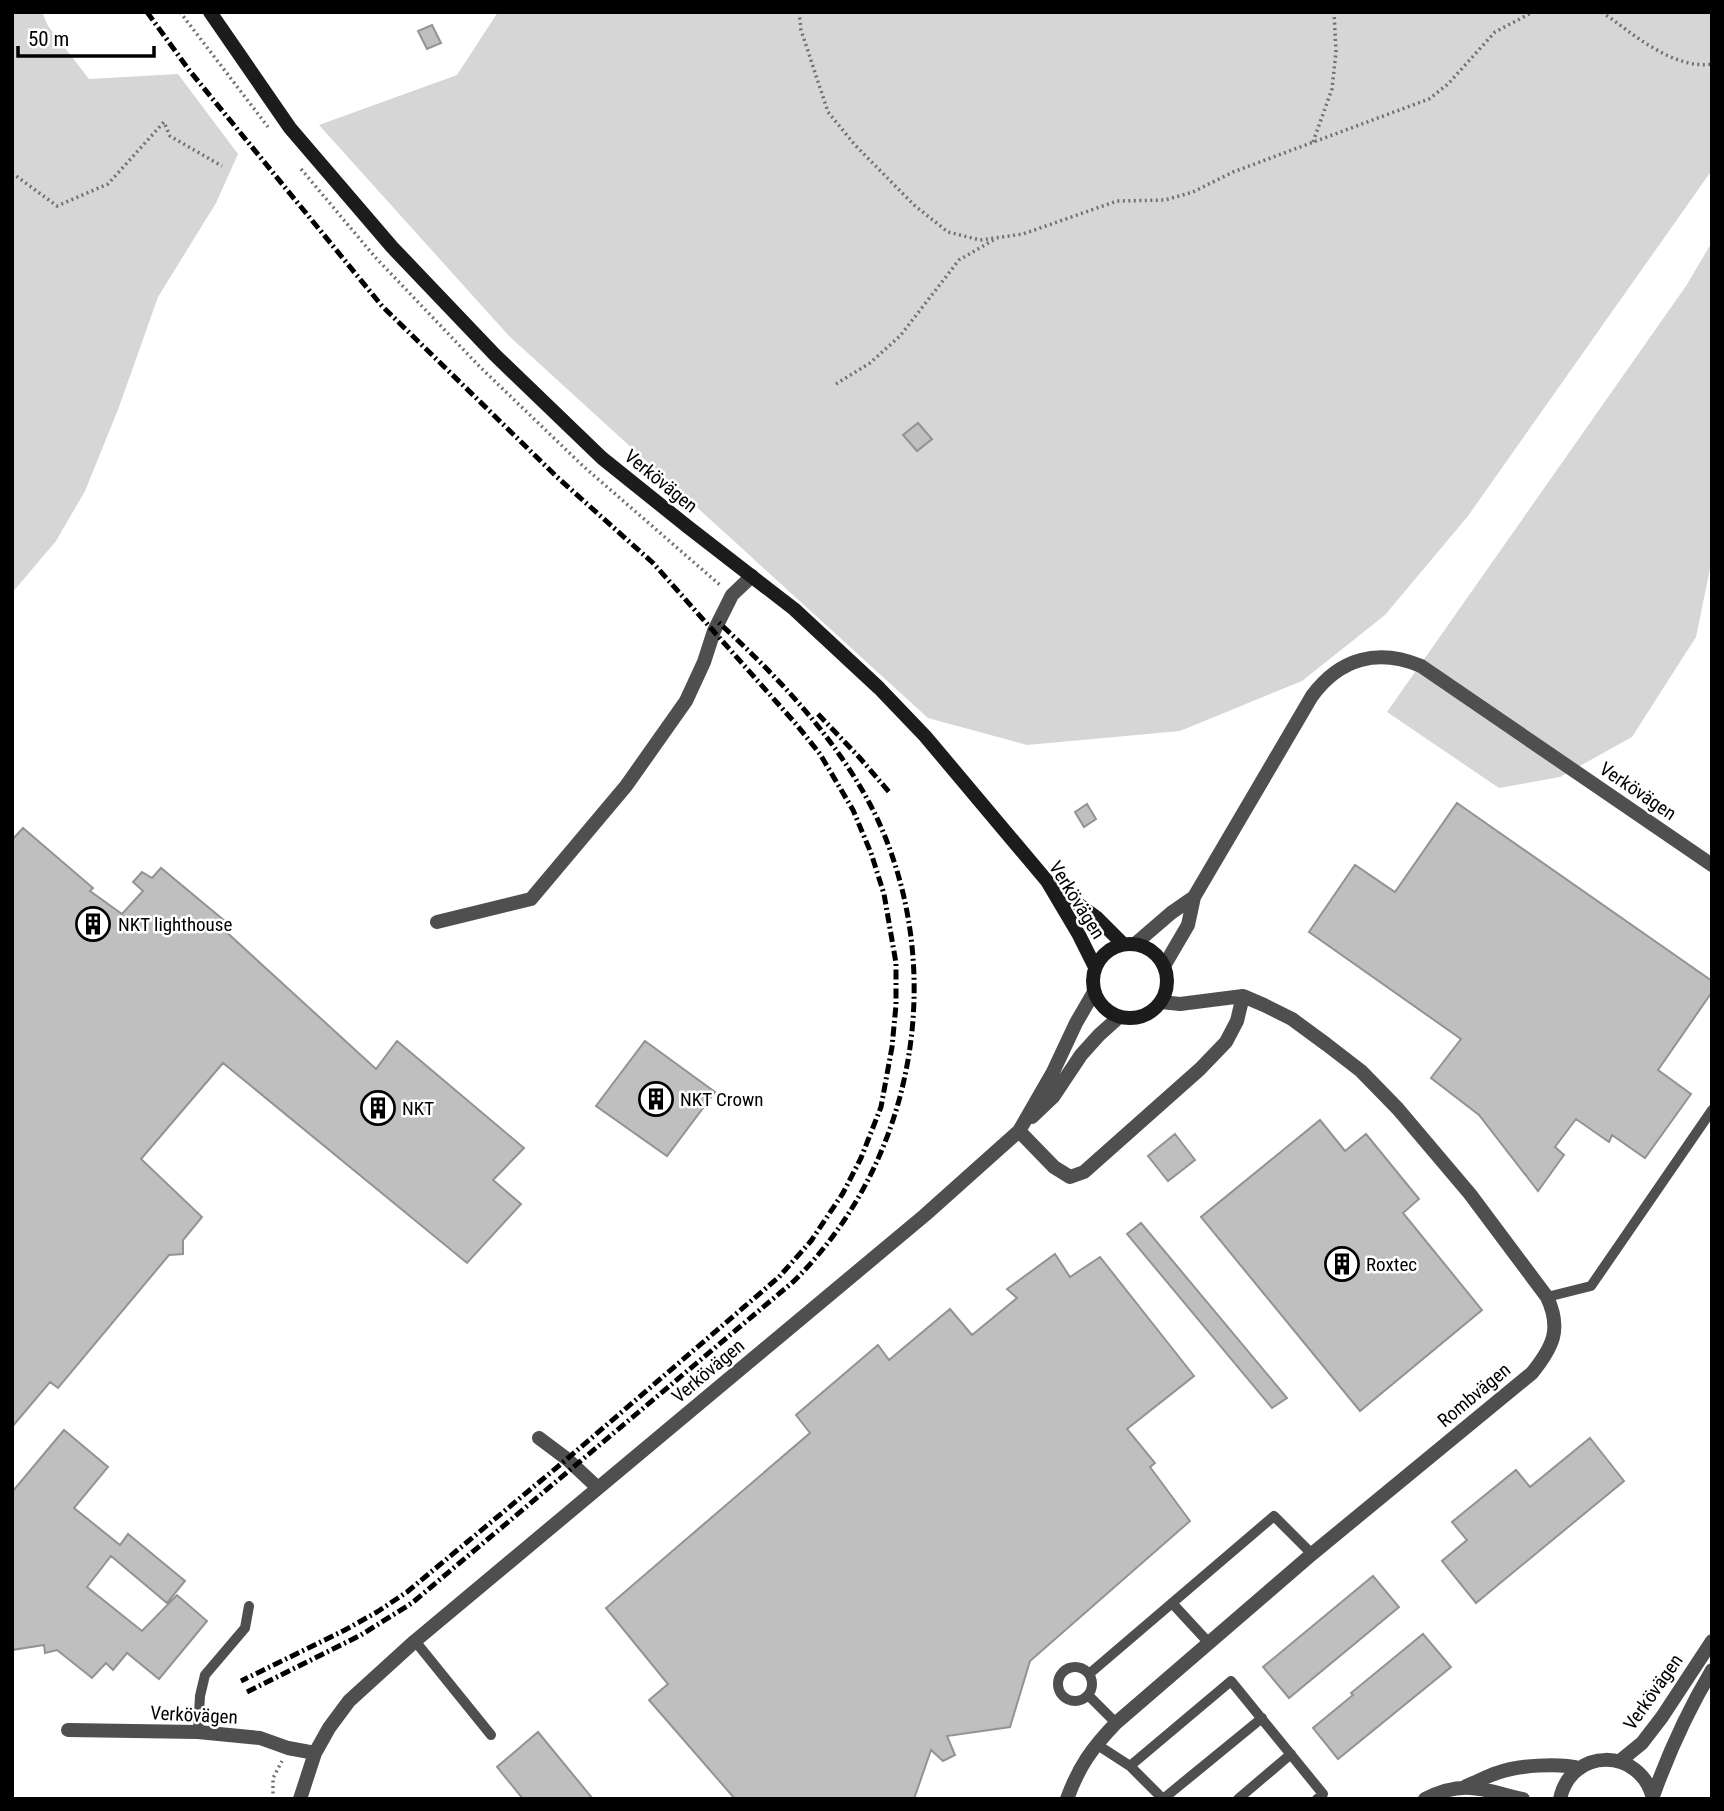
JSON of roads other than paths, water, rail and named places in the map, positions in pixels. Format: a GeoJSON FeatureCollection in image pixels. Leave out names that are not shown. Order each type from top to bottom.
{"type":"FeatureCollection","features":[{"type":"Feature","properties":{"kind":"main road","name":"Verkövägen"},"geometry":{"type":"LineString","coordinates":[[210,12],[290,128],[392,247],[495,355],[603,458],[794,609],[879,688],[925,736],[1047,881],[1095,967]]}},
{"type":"Feature","properties":{"kind":"main road"},"geometry":{"type":"LineString","coordinates":[[1047,881],[1129,944]]}},
{"type":"Feature","properties":{"kind":"main road","name":"Verkövägen"},"geometry":{"type":"LineString","coordinates":[[1094,992],[1095,967],[1106,952],[1129,944],[1152,951],[1164,966],[1167,985],[1161,1002]]}},
{"type":"Feature","properties":{"kind":"main road"},"geometry":{"type":"LineString","coordinates":[[1094,992],[1103,1008],[1119,1017],[1142,1017],[1153,1011],[1161,1002]]}},
{"type":"Feature","properties":{"kind":"street"},"geometry":{"type":"LineString","coordinates":[[437,922],[531,899],[626,786],[686,701],[704,663],[714,631],[732,595],[752,576]]}},
{"type":"Feature","properties":{"kind":"street","name":"Verkövägen"},"geometry":{"type":"LineString","coordinates":[[1164,966],[1188,925],[1194,897],[1312,695],[1329,676],[1352,662],[1378,656],[1408,660],[1421,666],[1712,865]]}},
{"type":"Feature","properties":{"kind":"street","name":"Verkövägen"},"geometry":{"type":"LineString","coordinates":[[1129,944],[1194,897]]}},
{"type":"Feature","properties":{"kind":"street","name":"Verkövägen"},"geometry":{"type":"LineString","coordinates":[[300,1799],[315,1753],[349,1701],[415,1641],[925,1214],[1019,1130],[1053,1072],[1094,992]]}},
{"type":"Feature","properties":{"kind":"street"},"geometry":{"type":"LineString","coordinates":[[1119,1017],[1081,1055],[1053,1097],[1019,1130],[1054,1167],[1070,1177],[1084,1172],[1200,1069],[1226,1042],[1237,1021],[1243,996],[1180,1004],[1161,1002]]}},
{"type":"Feature","properties":{"kind":"street","name":"Rombvägen"},"geometry":{"type":"LineString","coordinates":[[1067,1799],[1083,1764],[1096,1744],[1116,1723],[1312,1554],[1532,1373],[1554,1338],[1553,1310],[1547,1297],[1470,1194],[1398,1109],[1361,1071],[1292,1019],[1243,996]]}},
{"type":"Feature","properties":{"kind":"street"},"geometry":{"type":"LineString","coordinates":[[539,1438],[598,1488]]}},
{"type":"Feature","properties":{"kind":"street","name":"Verkövägen"},"geometry":{"type":"LineString","coordinates":[[1620,1762],[1642,1743],[1656,1726],[1712,1641]]}},
{"type":"Feature","properties":{"kind":"street","name":"Verkövägen"},"geometry":{"type":"LineString","coordinates":[[1653,1797],[1666,1760],[1695,1698],[1712,1670]]}},
{"type":"Feature","properties":{"kind":"street","name":"Verkövägen"},"geometry":{"type":"LineString","coordinates":[[68,1730],[198,1732],[260,1738],[288,1748],[315,1753]]}},
{"type":"Feature","properties":{"kind":"street"},"geometry":{"type":"LineString","coordinates":[[1560,1799],[1568,1779],[1580,1768],[1603,1760],[1627,1764],[1641,1774],[1653,1797]]}},
{"type":"Feature","properties":{"kind":"street"},"geometry":{"type":"LineString","coordinates":[[1425,1799],[1499,1772],[1566,1765],[1580,1768]]}},
{"type":"Feature","properties":{"kind":"street"},"geometry":{"type":"LineString","coordinates":[[1466,1786],[1523,1799]]}},
{"type":"Feature","properties":{"kind":"lane"},"geometry":{"type":"LineString","coordinates":[[1547,1297],[1591,1286],[1712,1110]]}},
{"type":"Feature","properties":{"kind":"lane"},"geometry":{"type":"LineString","coordinates":[[1089,1674],[1274,1516],[1312,1554]]}},
{"type":"Feature","properties":{"kind":"lane"},"geometry":{"type":"LineString","coordinates":[[1172,1603],[1208,1642]]}},
{"type":"Feature","properties":{"kind":"lane"},"geometry":{"type":"LineString","coordinates":[[198,1732],[200,1696],[205,1675],[245,1628],[249,1606]]}},
{"type":"Feature","properties":{"kind":"lane"},"geometry":{"type":"LineString","coordinates":[[415,1641],[491,1735]]}},
{"type":"Feature","properties":{"kind":"lane"},"geometry":{"type":"LineString","coordinates":[[1073,1667],[1085,1670],[1092,1685],[1088,1695],[1078,1701],[1066,1698],[1058,1682],[1063,1673],[1073,1667]]}},
{"type":"Feature","properties":{"kind":"lane"},"geometry":{"type":"LineString","coordinates":[[1130,1766],[1231,1681],[1323,1794],[1317,1799]]}},
{"type":"Feature","properties":{"kind":"lane"},"geometry":{"type":"LineString","coordinates":[[1088,1695],[1116,1723]]}},
{"type":"Feature","properties":{"kind":"lane"},"geometry":{"type":"LineString","coordinates":[[1096,1744],[1130,1766],[1163,1799],[1262,1718]]}},
{"type":"Feature","properties":{"kind":"lane"},"geometry":{"type":"LineString","coordinates":[[1238,1799],[1291,1754]]}},
{"type":"Feature","properties":{"kind":"railway"},"geometry":{"type":"LineString","coordinates":[[147,12],[189,70],[382,306],[557,477],[653,563],[820,754],[853,810],[871,853],[884,894],[896,963],[892,1047],[881,1107],[861,1158],[843,1193],[811,1241],[779,1277],[407,1592],[345,1630],[241,1681]]}},
{"type":"Feature","properties":{"kind":"railway"},"geometry":{"type":"LineString","coordinates":[[247,1692],[361,1635],[412,1603],[793,1282],[835,1234],[868,1180],[892,1123],[908,1062],[914,1000],[911,937],[898,876],[876,816],[844,761],[805,710],[716,620]]}},
{"type":"Feature","properties":{"kind":"railway"},"geometry":{"type":"LineString","coordinates":[[818,714],[890,793]]}},
{"type":"Feature","properties":{"kind":"place","name":"NKT lighthouse"},"geometry":{"type":"Point","coordinates":[93,924]}},
{"type":"Feature","properties":{"kind":"place","name":"NKT Crown"},"geometry":{"type":"Point","coordinates":[656,1099]}},
{"type":"Feature","properties":{"kind":"place","name":"NKT"},"geometry":{"type":"Point","coordinates":[378,1108]}},
{"type":"Feature","properties":{"kind":"place","name":"Roxtec"},"geometry":{"type":"Point","coordinates":[1342,1264]}}]}
